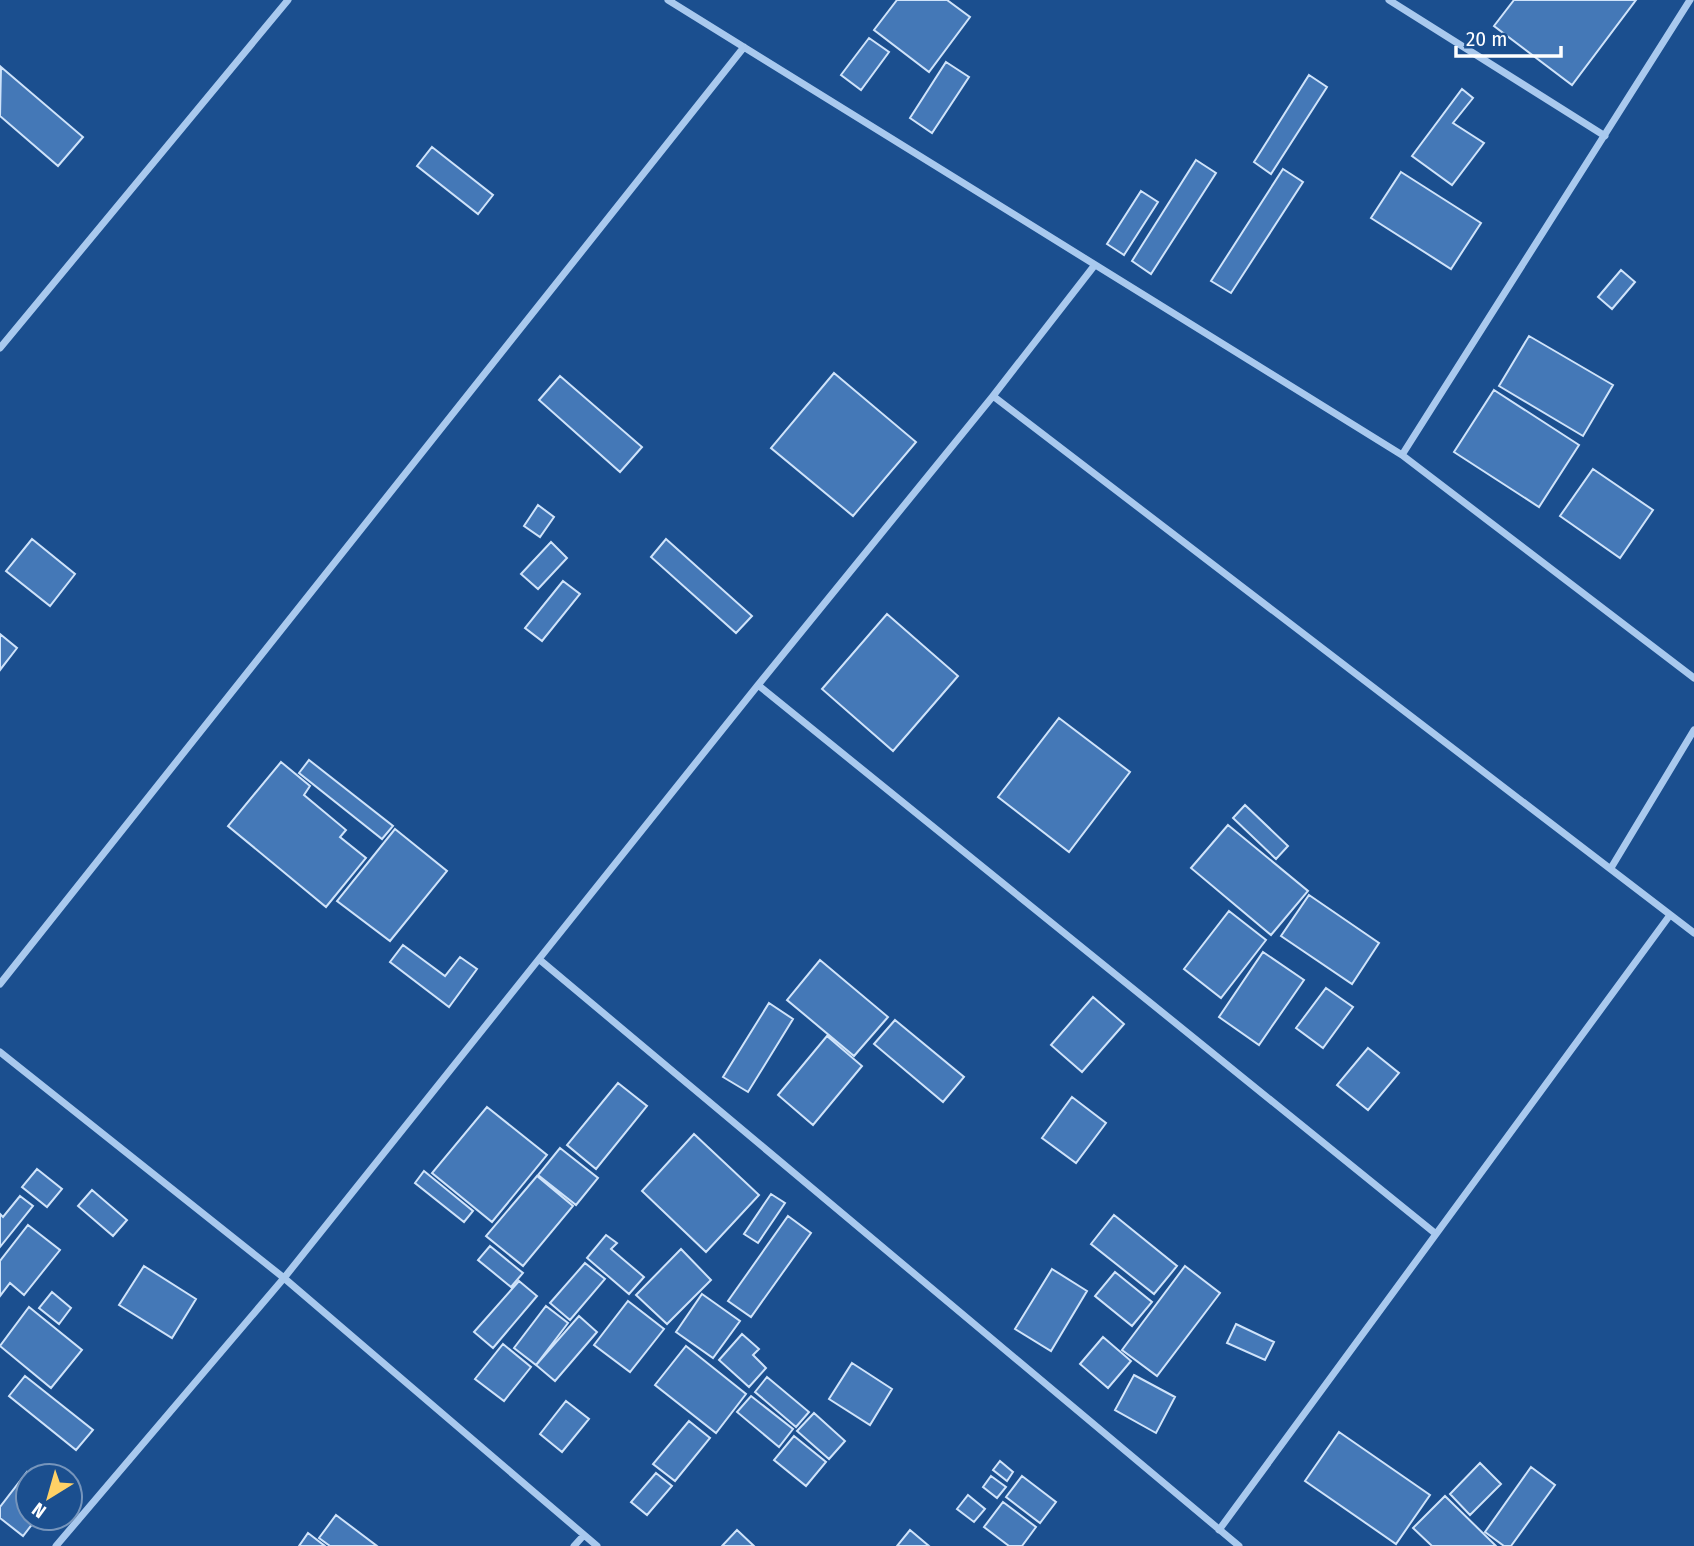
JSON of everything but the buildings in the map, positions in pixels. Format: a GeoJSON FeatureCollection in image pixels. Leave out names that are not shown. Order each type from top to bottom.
{"type":"FeatureCollection","features":[{"type":"Feature","properties":{"kind":"street"},"geometry":{"type":"LineString","coordinates":[[0,348],[288,0]]}},
{"type":"Feature","properties":{"kind":"street"},"geometry":{"type":"LineString","coordinates":[[668,0],[1402,455],[1694,678]]}},
{"type":"Feature","properties":{"kind":"street"},"geometry":{"type":"LineString","coordinates":[[1389,0],[1605,136]]}},
{"type":"Feature","properties":{"kind":"street"},"geometry":{"type":"LineString","coordinates":[[1402,455],[1690,0]]}},
{"type":"Feature","properties":{"kind":"street"},"geometry":{"type":"LineString","coordinates":[[0,984],[744,47]]}},
{"type":"Feature","properties":{"kind":"street"},"geometry":{"type":"LineString","coordinates":[[56,1546],[284,1278],[758,685],[993,397],[1094,266]]}},
{"type":"Feature","properties":{"kind":"street"},"geometry":{"type":"LineString","coordinates":[[993,397],[1694,933]]}},
{"type":"Feature","properties":{"kind":"street"},"geometry":{"type":"LineString","coordinates":[[758,685],[1436,1234]]}},
{"type":"Feature","properties":{"kind":"street"},"geometry":{"type":"LineString","coordinates":[[1611,868],[1694,730]]}},
{"type":"Feature","properties":{"kind":"street"},"geometry":{"type":"LineString","coordinates":[[1219,1530],[1670,915]]}},
{"type":"Feature","properties":{"kind":"street"},"geometry":{"type":"LineString","coordinates":[[540,960],[1238,1546]]}},
{"type":"Feature","properties":{"kind":"street"},"geometry":{"type":"LineString","coordinates":[[0,1052],[284,1278],[597,1546]]}},
{"type":"Feature","properties":{"kind":"street"},"geometry":{"type":"LineString","coordinates":[[574,1546],[584,1535]]}}]}
